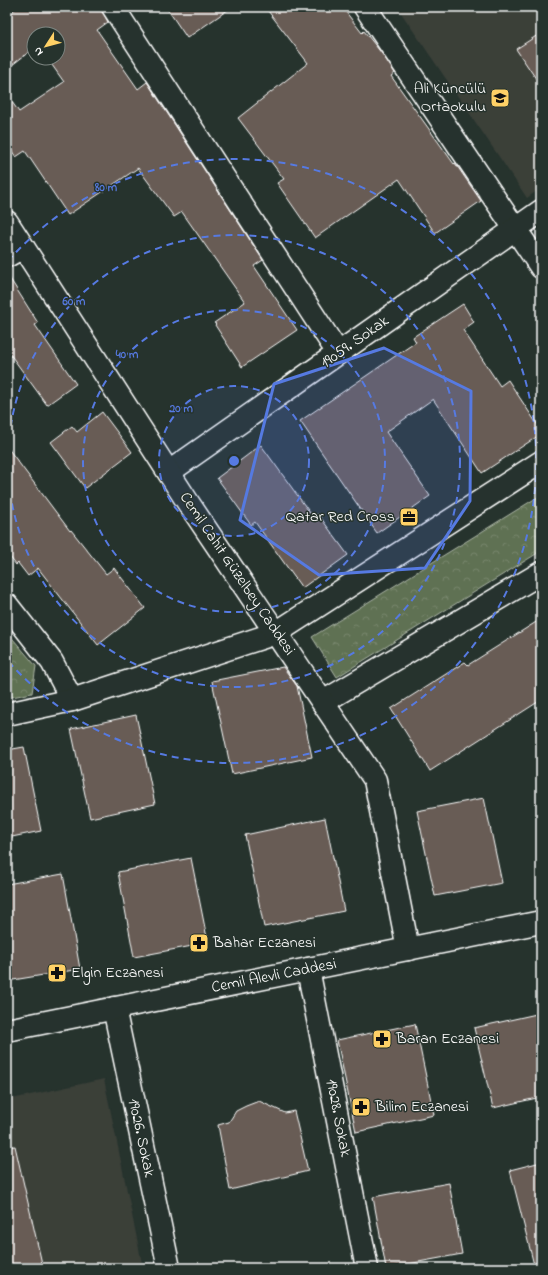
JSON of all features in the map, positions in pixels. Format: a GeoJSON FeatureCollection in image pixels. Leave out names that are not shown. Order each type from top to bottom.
{"type":"FeatureCollection","features":[{"type":"Feature","properties":{"kind":"street"},"geometry":{"type":"LineString","coordinates":[[113,7],[338,353]]}},
{"type":"Feature","properties":{"kind":"street"},"geometry":{"type":"LineString","coordinates":[[365,7],[541,267]]}},
{"type":"Feature","properties":{"kind":"street","name":"19059. Sokak"},"geometry":{"type":"LineString","coordinates":[[169,472],[541,211]]}},
{"type":"Feature","properties":{"kind":"street","name":"Cemil Cahit Güzelbey Caddesi"},"geometry":{"type":"LineString","coordinates":[[7,222],[15,251],[169,472],[375,780],[408,949]]}},
{"type":"Feature","properties":{"kind":"street"},"geometry":{"type":"LineString","coordinates":[[7,714],[72,700],[276,632],[541,462]]}},
{"type":"Feature","properties":{"kind":"street"},"geometry":{"type":"LineString","coordinates":[[323,702],[541,573]]}},
{"type":"Feature","properties":{"kind":"street"},"geometry":{"type":"LineString","coordinates":[[7,605],[52,662],[72,700]]}},
{"type":"Feature","properties":{"kind":"street","name":"Cemil Alevli Caddesi"},"geometry":{"type":"LineString","coordinates":[[7,1030],[541,922]]}},
{"type":"Feature","properties":{"kind":"street","name":"19028. Sokak"},"geometry":{"type":"LineString","coordinates":[[308,969],[368,1268]]}},
{"type":"Feature","properties":{"kind":"street","name":"19026. Sokak"},"geometry":{"type":"LineString","coordinates":[[114,1008],[169,1268]]}},
{"type":"Feature","properties":{"kind":"highlighted area"},"geometry":{"type":"Polygon","coordinates":[[[384,348],[471,391],[470,501],[425,568],[319,575],[240,520],[274,384],[384,348]]]}},
{"type":"Feature","properties":{"kind":"shaded area","name":"Ali Küncülü Ortaokulu"},"geometry":{"type":"Polygon","coordinates":[[[397,7],[541,7],[541,188],[527,198],[397,7]]]}},
{"type":"Feature","properties":{"kind":"shaded area"},"geometry":{"type":"Polygon","coordinates":[[[104,1079],[143,1268],[7,1268],[7,1100],[104,1079]]]}},
{"type":"Feature","properties":{"kind":"green space"},"geometry":{"type":"Polygon","coordinates":[[[541,495],[541,551],[337,677],[312,637],[541,495]]]}},
{"type":"Feature","properties":{"kind":"green space"},"geometry":{"type":"Polygon","coordinates":[[[7,632],[36,666],[32,693],[7,698],[7,632]]]}},
{"type":"Feature","properties":{"kind":"building"},"geometry":{"type":"Polygon","coordinates":[[[18,7],[100,7],[108,22],[97,30],[138,89],[147,82],[263,260],[254,266],[297,330],[242,367],[214,323],[245,302],[182,212],[174,217],[138,168],[68,215],[25,151],[16,157],[7,144],[7,95],[19,112],[64,82],[53,66],[66,66],[66,26],[26,26],[26,54],[7,69],[7,15],[18,7]]]}},
{"type":"Feature","properties":{"kind":"building"},"geometry":{"type":"Polygon","coordinates":[[[166,7],[232,7],[187,38],[166,7]]]}},
{"type":"Feature","properties":{"kind":"building"},"geometry":{"type":"Polygon","coordinates":[[[265,7],[342,7],[362,33],[364,31],[383,55],[395,73],[391,76],[481,201],[435,233],[399,179],[315,238],[277,183],[284,179],[238,118],[308,63],[265,7]]]}},
{"type":"Feature","properties":{"kind":"building"},"geometry":{"type":"Polygon","coordinates":[[[541,33],[541,86],[516,49],[541,33]]]}},
{"type":"Feature","properties":{"kind":"building"},"geometry":{"type":"Polygon","coordinates":[[[7,274],[38,323],[35,325],[76,384],[47,405],[7,350],[7,274]]]}},
{"type":"Feature","properties":{"kind":"building"},"geometry":{"type":"Polygon","coordinates":[[[463,304],[474,322],[463,330],[500,386],[508,380],[541,430],[541,434],[482,473],[433,399],[386,432],[430,496],[377,533],[300,421],[416,342],[413,337],[463,304]]]}},
{"type":"Feature","properties":{"kind":"building"},"geometry":{"type":"Polygon","coordinates":[[[102,412],[132,452],[85,488],[51,442],[72,426],[77,432],[102,412]]]}},
{"type":"Feature","properties":{"kind":"building"},"geometry":{"type":"Polygon","coordinates":[[[261,445],[313,517],[318,514],[348,555],[302,588],[255,522],[251,525],[217,478],[261,445]]]}},
{"type":"Feature","properties":{"kind":"building"},"geometry":{"type":"Polygon","coordinates":[[[7,447],[70,531],[71,530],[106,574],[114,568],[145,608],[98,645],[38,568],[28,576],[18,563],[16,565],[7,553],[7,447]]]}},
{"type":"Feature","properties":{"kind":"building"},"geometry":{"type":"Polygon","coordinates":[[[541,619],[541,700],[430,771],[391,709],[465,662],[468,665],[541,619]]]}},
{"type":"Feature","properties":{"kind":"building"},"geometry":{"type":"Polygon","coordinates":[[[283,667],[297,686],[312,757],[232,774],[212,681],[283,667]]]}},
{"type":"Feature","properties":{"kind":"building"},"geometry":{"type":"Polygon","coordinates":[[[136,715],[155,804],[90,818],[71,729],[136,715]]]}},
{"type":"Feature","properties":{"kind":"building"},"geometry":{"type":"Polygon","coordinates":[[[24,747],[41,831],[7,838],[7,750],[24,747]]]}},
{"type":"Feature","properties":{"kind":"building"},"geometry":{"type":"Polygon","coordinates":[[[484,798],[502,883],[435,896],[417,811],[484,798]]]}},
{"type":"Feature","properties":{"kind":"building"},"geometry":{"type":"Polygon","coordinates":[[[325,818],[344,911],[264,927],[245,835],[325,818]]]}},
{"type":"Feature","properties":{"kind":"building"},"geometry":{"type":"Polygon","coordinates":[[[191,858],[208,943],[134,957],[118,872],[191,858]]]}},
{"type":"Feature","properties":{"kind":"building"},"geometry":{"type":"Polygon","coordinates":[[[63,874],[80,969],[7,981],[7,884],[63,874]]]}},
{"type":"Feature","properties":{"kind":"building"},"geometry":{"type":"Polygon","coordinates":[[[541,1013],[541,1097],[493,1108],[474,1028],[541,1013]]]}},
{"type":"Feature","properties":{"kind":"building"},"geometry":{"type":"Polygon","coordinates":[[[415,1024],[434,1115],[356,1132],[337,1040],[415,1024]]]}},
{"type":"Feature","properties":{"kind":"building"},"geometry":{"type":"Polygon","coordinates":[[[259,1101],[285,1113],[294,1111],[308,1171],[230,1190],[218,1125],[229,1122],[236,1111],[259,1101]]]}},
{"type":"Feature","properties":{"kind":"building"},"geometry":{"type":"Polygon","coordinates":[[[15,1146],[43,1268],[7,1268],[7,1147],[15,1146]]]}},
{"type":"Feature","properties":{"kind":"building"},"geometry":{"type":"Polygon","coordinates":[[[541,1162],[541,1264],[534,1265],[510,1170],[541,1162]]]}},
{"type":"Feature","properties":{"kind":"building"},"geometry":{"type":"Polygon","coordinates":[[[449,1183],[462,1254],[386,1268],[373,1197],[449,1183]]]}},
{"type":"Feature","properties":{"kind":"place","name":"Ali Küncülü Ortaokulu"},"geometry":{"type":"Point","coordinates":[500,98]}},
{"type":"Feature","properties":{"kind":"place","name":"Qatar Red Cross"},"geometry":{"type":"Point","coordinates":[409,517]}},
{"type":"Feature","properties":{"kind":"place","name":"Bahar Eczanesi"},"geometry":{"type":"Point","coordinates":[199,943]}},
{"type":"Feature","properties":{"kind":"place","name":"Elgin Eczanesi"},"geometry":{"type":"Point","coordinates":[57,973]}},
{"type":"Feature","properties":{"kind":"place","name":"Baran Eczanesi"},"geometry":{"type":"Point","coordinates":[382,1039]}},
{"type":"Feature","properties":{"kind":"place","name":"Bilim Eczanesi"},"geometry":{"type":"Point","coordinates":[361,1107]}}]}
